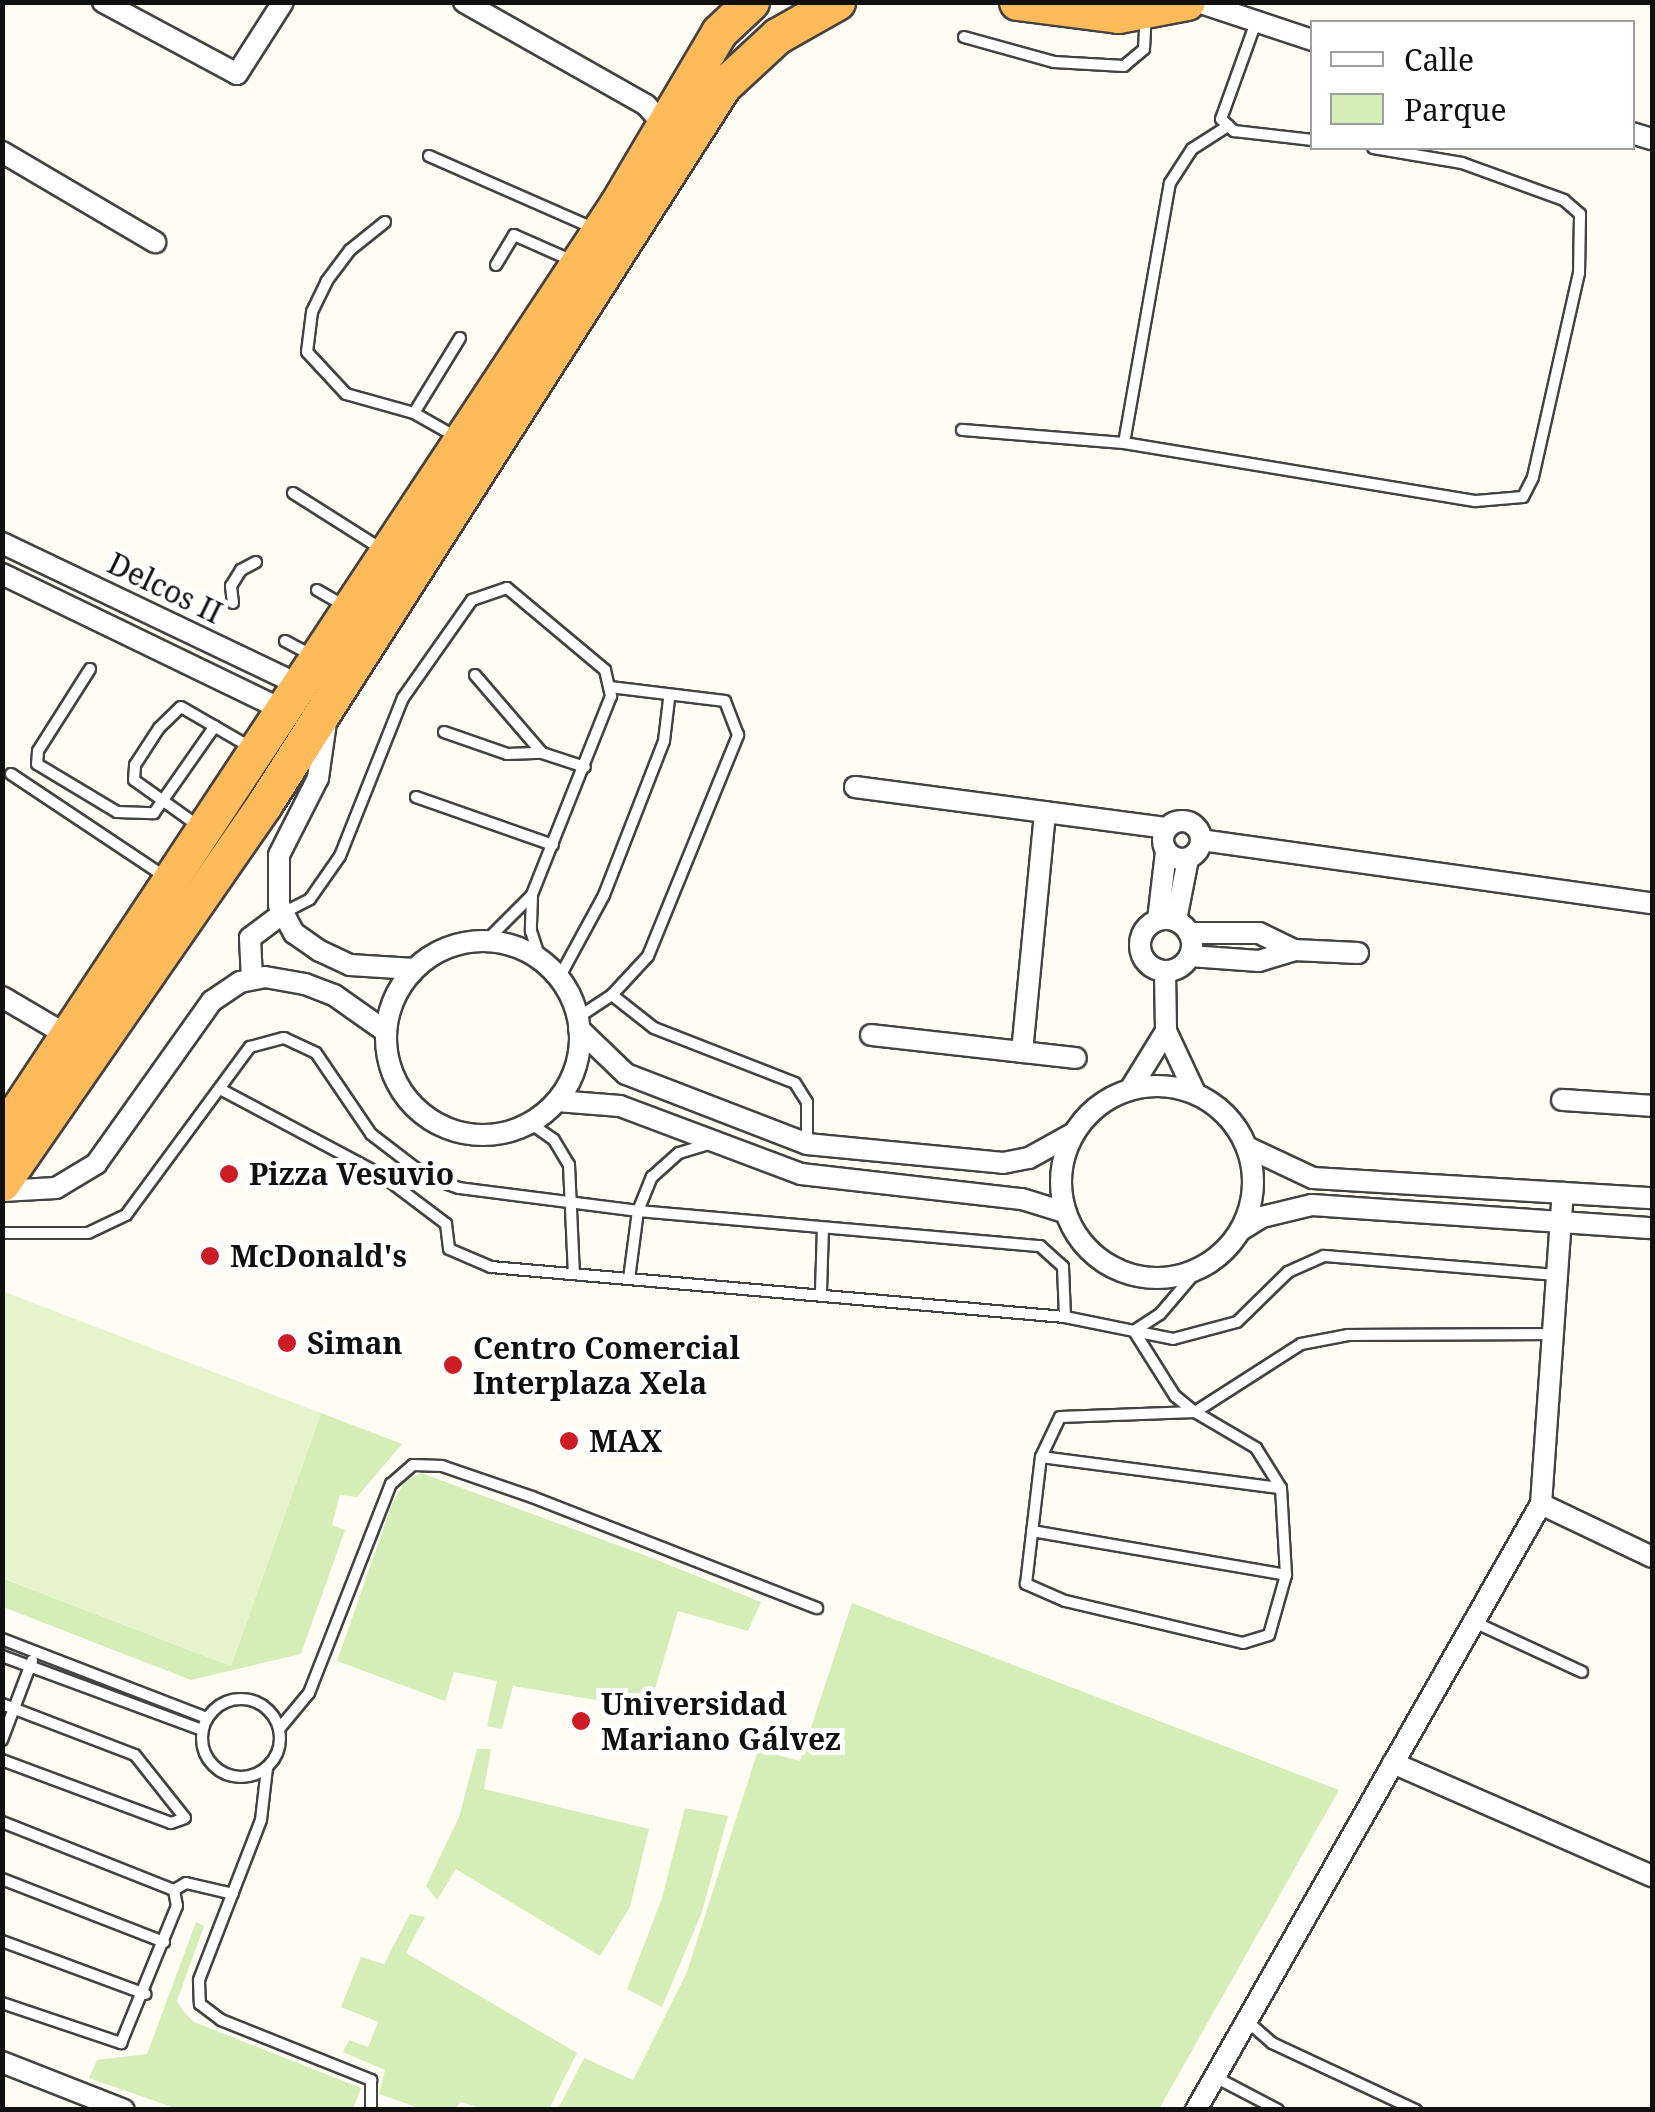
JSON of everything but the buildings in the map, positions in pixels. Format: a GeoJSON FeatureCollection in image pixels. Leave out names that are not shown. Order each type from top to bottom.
{"type":"FeatureCollection","features":[{"type":"Feature","properties":{"kind":"highway"},"geometry":{"type":"LineString","coordinates":[[2,1134],[259,753],[309,690],[388,553],[600,232],[719,32],[751,2]]}},
{"type":"Feature","properties":{"kind":"highway"},"geometry":{"type":"LineString","coordinates":[[2,1183],[309,690],[723,86],[777,36],[837,2]]}},
{"type":"Feature","properties":{"kind":"highway"},"geometry":{"type":"LineString","coordinates":[[1017,2],[1142,9],[1187,2]]}},
{"type":"Feature","properties":{"kind":"street"},"geometry":{"type":"LineString","coordinates":[[103,2],[237,74],[283,2]]}},
{"type":"Feature","properties":{"kind":"street"},"geometry":{"type":"LineString","coordinates":[[464,2],[646,104],[663,124]]}},
{"type":"Feature","properties":{"kind":"street"},"geometry":{"type":"LineString","coordinates":[[1198,2],[1310,39]]}},
{"type":"Feature","properties":{"kind":"street"},"geometry":{"type":"LineString","coordinates":[[2,152],[156,242]]}},
{"type":"Feature","properties":{"kind":"street","name":"Delcos II"},"geometry":{"type":"LineString","coordinates":[[2,543],[309,690]]}},
{"type":"Feature","properties":{"kind":"street","name":"Delcos II"},"geometry":{"type":"LineString","coordinates":[[2,574],[309,690]]}},
{"type":"Feature","properties":{"kind":"street"},"geometry":{"type":"LineString","coordinates":[[309,690],[318,778],[274,873],[282,914],[306,943],[350,964],[414,969]]}},
{"type":"Feature","properties":{"kind":"street"},"geometry":{"type":"LineString","coordinates":[[855,787],[1165,828],[1188,821],[1202,840],[1652,903]]}},
{"type":"Feature","properties":{"kind":"street"},"geometry":{"type":"LineString","coordinates":[[1022,1052],[1045,812]]}},
{"type":"Feature","properties":{"kind":"street"},"geometry":{"type":"LineString","coordinates":[[1165,828],[1174,924],[1190,956]]}},
{"type":"Feature","properties":{"kind":"street"},"geometry":{"type":"LineString","coordinates":[[1174,924],[1188,859],[1202,840]]}},
{"type":"Feature","properties":{"kind":"street"},"geometry":{"type":"LineString","coordinates":[[1166,852],[1188,859]]}},
{"type":"Feature","properties":{"kind":"street"},"geometry":{"type":"LineString","coordinates":[[252,979],[250,938],[282,914]]}},
{"type":"Feature","properties":{"kind":"street"},"geometry":{"type":"LineString","coordinates":[[1165,972],[1148,965],[1140,949],[1143,931],[1174,924],[1259,933],[1294,950]]}},
{"type":"Feature","properties":{"kind":"street"},"geometry":{"type":"LineString","coordinates":[[578,1023],[570,1080],[556,1101],[530,1123],[497,1135],[462,1134],[430,1121],[405,1097],[389,1066],[385,1032],[394,997],[414,969],[448,947],[487,940],[540,959],[559,978],[578,1023],[626,1074],[807,1144],[1003,1163],[1029,1158],[1074,1132],[1098,1105],[1131,1088],[1164,1085],[1196,1093],[1227,1114],[1247,1147],[1251,1203],[1241,1230]]}},
{"type":"Feature","properties":{"kind":"street"},"geometry":{"type":"LineString","coordinates":[[1165,972],[1190,956],[1259,960],[1294,950],[1358,954]]}},
{"type":"Feature","properties":{"kind":"street"},"geometry":{"type":"LineString","coordinates":[[1165,972],[1166,1031],[1196,1093]]}},
{"type":"Feature","properties":{"kind":"street"},"geometry":{"type":"LineString","coordinates":[[2,1192],[56,1188],[96,1164],[212,1001],[252,979],[334,995],[385,1032]]}},
{"type":"Feature","properties":{"kind":"street"},"geometry":{"type":"LineString","coordinates":[[2,997],[70,1037]]}},
{"type":"Feature","properties":{"kind":"street"},"geometry":{"type":"LineString","coordinates":[[1131,1088],[1166,1031]]}},
{"type":"Feature","properties":{"kind":"street"},"geometry":{"type":"LineString","coordinates":[[872,1035],[1076,1058]]}},
{"type":"Feature","properties":{"kind":"street"},"geometry":{"type":"LineString","coordinates":[[1562,1100],[1652,1106]]}},
{"type":"Feature","properties":{"kind":"street"},"geometry":{"type":"LineString","coordinates":[[556,1101],[620,1106],[801,1174],[1022,1199],[1064,1212]]}},
{"type":"Feature","properties":{"kind":"street"},"geometry":{"type":"LineString","coordinates":[[1074,1132],[1060,1171],[1064,1212],[1082,1244],[1111,1268],[1147,1279],[1201,1266],[1262,1216],[1312,1206],[1652,1228]]}},
{"type":"Feature","properties":{"kind":"street"},"geometry":{"type":"LineString","coordinates":[[1247,1147],[1313,1178],[1652,1198]]}},
{"type":"Feature","properties":{"kind":"street"},"geometry":{"type":"LineString","coordinates":[[1196,2110],[1541,1504],[1561,1276],[1562,1193]]}},
{"type":"Feature","properties":{"kind":"street"},"geometry":{"type":"LineString","coordinates":[[1541,1504],[1652,1557]]}},
{"type":"Feature","properties":{"kind":"street"},"geometry":{"type":"LineString","coordinates":[[1393,1763],[1652,1876]]}},
{"type":"Feature","properties":{"kind":"street"},"geometry":{"type":"LineString","coordinates":[[2,2062],[124,2110]]}},
{"type":"Feature","properties":{"kind":"lane"},"geometry":{"type":"LineString","coordinates":[[964,38],[1054,62],[1124,66],[1144,50],[1142,9]]}},
{"type":"Feature","properties":{"kind":"lane"},"geometry":{"type":"LineString","coordinates":[[1228,126],[1221,108],[1256,21]]}},
{"type":"Feature","properties":{"kind":"lane"},"geometry":{"type":"LineString","coordinates":[[1124,444],[1170,183],[1192,149],[1228,126],[1310,140]]}},
{"type":"Feature","properties":{"kind":"lane"},"geometry":{"type":"LineString","coordinates":[[962,430],[1124,444],[1476,501],[1523,496],[1534,477],[1579,273],[1580,214],[1564,200],[1462,163],[1385,150]]}},
{"type":"Feature","properties":{"kind":"lane"},"geometry":{"type":"LineString","coordinates":[[430,156],[600,232]]}},
{"type":"Feature","properties":{"kind":"lane"},"geometry":{"type":"LineString","coordinates":[[385,222],[350,250],[327,281],[312,312],[306,352],[346,394],[414,413],[462,442]]}},
{"type":"Feature","properties":{"kind":"lane"},"geometry":{"type":"LineString","coordinates":[[496,265],[514,235],[579,264]]}},
{"type":"Feature","properties":{"kind":"lane"},"geometry":{"type":"LineString","coordinates":[[414,413],[460,338]]}},
{"type":"Feature","properties":{"kind":"lane"},"geometry":{"type":"LineString","coordinates":[[293,493],[388,553]]}},
{"type":"Feature","properties":{"kind":"lane"},"geometry":{"type":"LineString","coordinates":[[233,603],[231,586],[240,570],[256,562]]}},
{"type":"Feature","properties":{"kind":"lane"},"geometry":{"type":"LineString","coordinates":[[317,590],[353,610]]}},
{"type":"Feature","properties":{"kind":"lane"},"geometry":{"type":"LineString","coordinates":[[282,914],[324,883],[359,818],[403,698],[479,594],[516,590],[605,670],[610,687],[585,768],[532,895],[531,931],[540,959]]}},
{"type":"Feature","properties":{"kind":"lane"},"geometry":{"type":"LineString","coordinates":[[286,641],[309,690]]}},
{"type":"Feature","properties":{"kind":"lane"},"geometry":{"type":"LineString","coordinates":[[90,668],[38,751],[37,764],[126,816],[154,813],[165,803],[215,726]]}},
{"type":"Feature","properties":{"kind":"lane"},"geometry":{"type":"LineString","coordinates":[[475,675],[542,754]]}},
{"type":"Feature","properties":{"kind":"lane"},"geometry":{"type":"LineString","coordinates":[[578,1023],[612,996],[648,956],[738,735],[725,701],[669,698],[610,687]]}},
{"type":"Feature","properties":{"kind":"lane"},"geometry":{"type":"LineString","coordinates":[[559,978],[604,894],[664,741],[669,698]]}},
{"type":"Feature","properties":{"kind":"lane"},"geometry":{"type":"LineString","coordinates":[[206,832],[134,780],[135,765],[181,707],[259,753]]}},
{"type":"Feature","properties":{"kind":"lane"},"geometry":{"type":"LineString","coordinates":[[444,732],[507,754],[542,754],[585,768]]}},
{"type":"Feature","properties":{"kind":"lane"},"geometry":{"type":"LineString","coordinates":[[11,774],[174,881]]}},
{"type":"Feature","properties":{"kind":"lane"},"geometry":{"type":"LineString","coordinates":[[416,797],[553,845]]}},
{"type":"Feature","properties":{"kind":"lane"},"geometry":{"type":"LineString","coordinates":[[487,940],[532,895]]}},
{"type":"Feature","properties":{"kind":"lane"},"geometry":{"type":"LineString","coordinates":[[612,996],[654,1028],[795,1083],[807,1102],[807,1144]]}},
{"type":"Feature","properties":{"kind":"lane"},"geometry":{"type":"LineString","coordinates":[[2,1234],[78,1235],[126,1216],[250,1047],[272,1038],[296,1040],[316,1053],[372,1134],[426,1176],[459,1188],[638,1211],[1046,1248],[1064,1267],[1065,1316]]}},
{"type":"Feature","properties":{"kind":"lane"},"geometry":{"type":"LineString","coordinates":[[220,1090],[380,1174],[446,1224],[449,1250],[491,1266],[821,1291],[1065,1316],[1173,1339],[1217,1332],[1255,1308],[1299,1264],[1324,1256],[1561,1276]]}},
{"type":"Feature","properties":{"kind":"lane"},"geometry":{"type":"LineString","coordinates":[[530,1123],[563,1152],[573,1202],[574,1274]]}},
{"type":"Feature","properties":{"kind":"lane"},"geometry":{"type":"LineString","coordinates":[[629,1279],[638,1211],[664,1163],[714,1143]]}},
{"type":"Feature","properties":{"kind":"lane"},"geometry":{"type":"LineString","coordinates":[[821,1291],[822,1229]]}},
{"type":"Feature","properties":{"kind":"lane"},"geometry":{"type":"LineString","coordinates":[[1134,1332],[1171,1303],[1201,1266]]}},
{"type":"Feature","properties":{"kind":"lane"},"geometry":{"type":"LineString","coordinates":[[1134,1332],[1152,1368],[1195,1412],[1256,1448],[1281,1488],[1286,1575],[1269,1635],[1243,1642],[1065,1601],[1026,1584],[1041,1457],[1053,1426],[1073,1412],[1195,1412],[1301,1344],[1348,1335],[1555,1334]]}},
{"type":"Feature","properties":{"kind":"lane"},"geometry":{"type":"LineString","coordinates":[[1041,1457],[1281,1488]]}},
{"type":"Feature","properties":{"kind":"lane"},"geometry":{"type":"LineString","coordinates":[[372,2110],[371,2080],[221,2020],[200,2004],[199,1980],[261,1820],[267,1768],[278,1750],[279,1730],[309,1694],[391,1484],[413,1465],[442,1466],[817,1608]]}},
{"type":"Feature","properties":{"kind":"lane"},"geometry":{"type":"LineString","coordinates":[[1032,1531],[1286,1575]]}},
{"type":"Feature","properties":{"kind":"lane"},"geometry":{"type":"LineString","coordinates":[[1474,1622],[1582,1672]]}},
{"type":"Feature","properties":{"kind":"lane"},"geometry":{"type":"LineString","coordinates":[[2,1639],[205,1724]]}},
{"type":"Feature","properties":{"kind":"lane"},"geometry":{"type":"LineString","coordinates":[[2,1740],[36,1650]]}},
{"type":"Feature","properties":{"kind":"lane"},"geometry":{"type":"LineString","coordinates":[[2,1656],[205,1724]]}},
{"type":"Feature","properties":{"kind":"lane"},"geometry":{"type":"LineString","coordinates":[[267,1768],[245,1778],[221,1772],[204,1754],[205,1724],[227,1701],[253,1701],[279,1730]]}},
{"type":"Feature","properties":{"kind":"lane"},"geometry":{"type":"LineString","coordinates":[[2,1704],[135,1755],[184,1818],[170,1824],[2,1760]]}},
{"type":"Feature","properties":{"kind":"lane"},"geometry":{"type":"LineString","coordinates":[[2,1822],[174,1890]]}},
{"type":"Feature","properties":{"kind":"lane"},"geometry":{"type":"LineString","coordinates":[[2,1879],[164,1942]]}},
{"type":"Feature","properties":{"kind":"lane"},"geometry":{"type":"LineString","coordinates":[[174,1890],[186,1883],[234,1894]]}},
{"type":"Feature","properties":{"kind":"lane"},"geometry":{"type":"LineString","coordinates":[[2,2003],[112,2044],[129,2037],[177,1906],[174,1890]]}},
{"type":"Feature","properties":{"kind":"lane"},"geometry":{"type":"LineString","coordinates":[[2,1941],[145,1994]]}},
{"type":"Feature","properties":{"kind":"lane"},"geometry":{"type":"LineString","coordinates":[[1247,2022],[1272,2043],[1416,2110]]}},
{"type":"Feature","properties":{"kind":"lane"},"geometry":{"type":"LineString","coordinates":[[1215,2077],[1278,2110]]}},
{"type":"Feature","properties":{"kind":"green space"},"geometry":{"type":"Polygon","coordinates":[[[2,1291],[321,1413],[231,1666],[3,1578],[2,1291]]]}},
{"type":"Feature","properties":{"kind":"green space"},"geometry":{"type":"Polygon","coordinates":[[[321,1413],[402,1444],[357,1497],[340,1495],[332,1525],[345,1530],[301,1654],[191,1680],[3,1607],[2,1578],[231,1666],[321,1413]]]}},
{"type":"Feature","properties":{"kind":"green space"},"geometry":{"type":"Polygon","coordinates":[[[421,1473],[761,1602],[748,1631],[678,1611],[649,1709],[513,1686],[502,1729],[487,1726],[497,1681],[454,1672],[445,1701],[337,1661],[392,1504],[405,1481],[421,1473]]]}},
{"type":"Feature","properties":{"kind":"green space"},"geometry":{"type":"Polygon","coordinates":[[[852,1603],[1339,1790],[1159,2109],[558,2109],[584,2058],[633,2080],[687,1972],[758,1750],[800,1761],[852,1603]]]}},
{"type":"Feature","properties":{"kind":"green space"},"geometry":{"type":"Polygon","coordinates":[[[477,1749],[491,1749],[484,1789],[649,1829],[630,1907],[600,1956],[456,1869],[437,1900],[426,1886],[459,1817],[477,1749]]]}},
{"type":"Feature","properties":{"kind":"green space"},"geometry":{"type":"Polygon","coordinates":[[[685,1808],[728,1816],[702,1912],[662,2007],[627,1989],[662,1898],[685,1808]]]}},
{"type":"Feature","properties":{"kind":"green space"},"geometry":{"type":"Polygon","coordinates":[[[410,1914],[425,1917],[406,1953],[577,2053],[549,2109],[483,2109],[461,2102],[455,2109],[422,2109],[379,2094],[385,2070],[343,2052],[349,2040],[368,2047],[378,2022],[341,2007],[361,1957],[384,1964],[410,1914]]]}},
{"type":"Feature","properties":{"kind":"green space"},"geometry":{"type":"Polygon","coordinates":[[[196,1922],[204,1926],[177,2001],[184,2012],[194,2022],[361,2088],[353,2109],[178,2109],[89,2078],[97,2060],[147,2054],[196,1922]]]}},
{"type":"Feature","properties":{"kind":"place","name":"Pizza Vesuvio"},"geometry":{"type":"Point","coordinates":[229,1174]}},
{"type":"Feature","properties":{"kind":"place","name":"McDonald's"},"geometry":{"type":"Point","coordinates":[210,1256]}},
{"type":"Feature","properties":{"kind":"place","name":"Siman"},"geometry":{"type":"Point","coordinates":[287,1343]}},
{"type":"Feature","properties":{"kind":"place","name":"Centro Comercial Interplaza Xela"},"geometry":{"type":"Point","coordinates":[453,1365]}},
{"type":"Feature","properties":{"kind":"place","name":"MAX"},"geometry":{"type":"Point","coordinates":[569,1441]}},
{"type":"Feature","properties":{"kind":"place","name":"Universidad Mariano Gálvez"},"geometry":{"type":"Point","coordinates":[581,1721]}}]}
